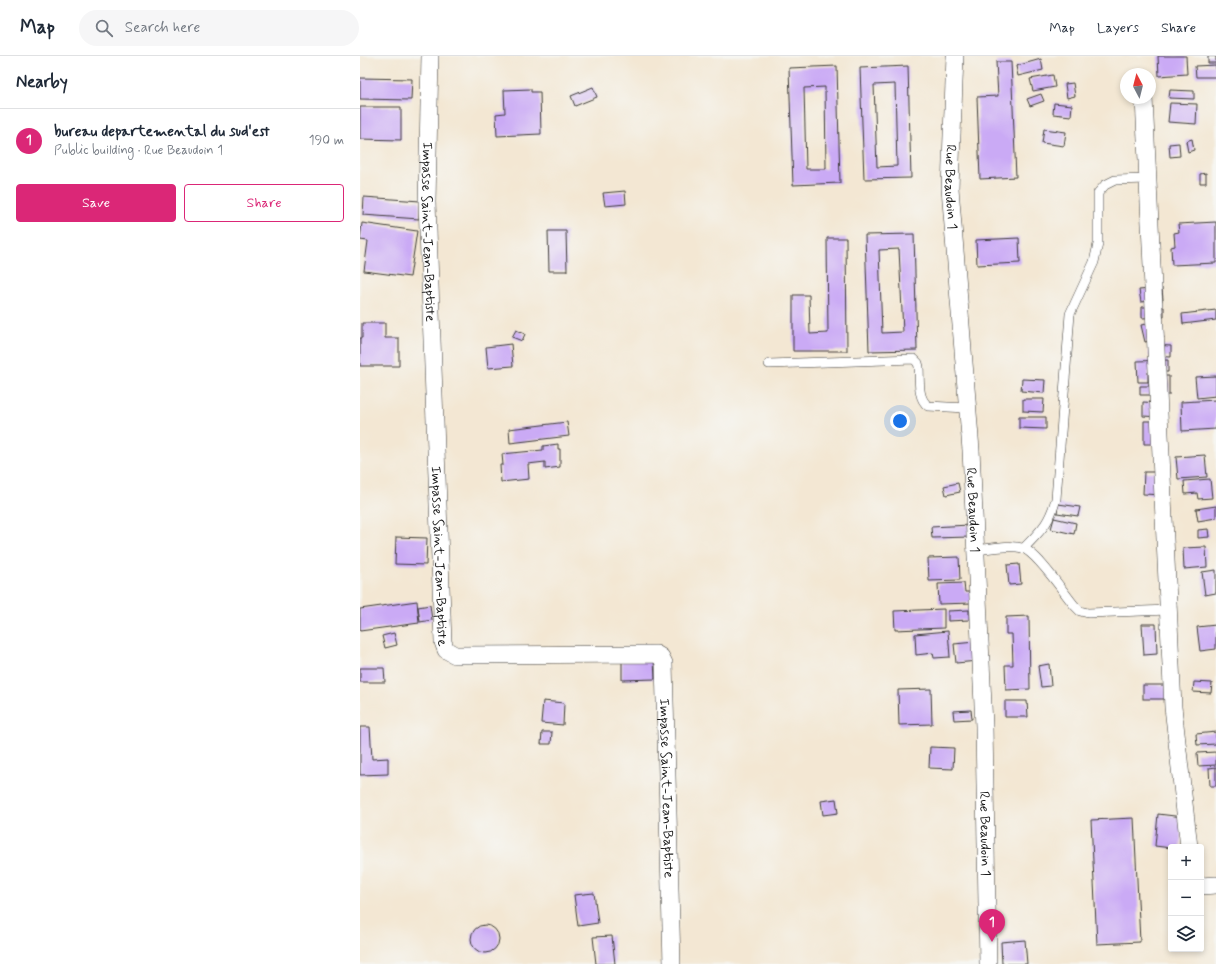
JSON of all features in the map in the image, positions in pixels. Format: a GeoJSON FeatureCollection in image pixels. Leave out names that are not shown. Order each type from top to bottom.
{"type":"FeatureCollection","features":[{"type":"Feature","properties":{"kind":"street","name":"Impasse Saint-Jean-Baptiste"},"geometry":{"type":"LineString","coordinates":[[430,56],[427,202],[443,642],[446,650],[455,655],[656,654],[661,657],[664,663],[672,964]]}},
{"type":"Feature","properties":{"kind":"street","name":"Rue Beaudoin 1"},"geometry":{"type":"LineString","coordinates":[[955,56],[950,188],[976,550],[984,726],[988,964]]}},
{"type":"Feature","properties":{"kind":"street"},"geometry":{"type":"LineString","coordinates":[[1144,104],[1173,707],[1189,844]]}},
{"type":"Feature","properties":{"kind":"street"},"geometry":{"type":"LineString","coordinates":[[1204,886],[1216,885]]}},
{"type":"Feature","properties":{"kind":"lane"},"geometry":{"type":"LineString","coordinates":[[1024,548],[1045,526],[1052,514],[1056,499],[1070,314],[1094,262],[1098,244],[1098,193],[1105,184],[1115,180],[1148,179]]}},
{"type":"Feature","properties":{"kind":"lane"},"geometry":{"type":"LineString","coordinates":[[768,364],[914,359],[920,367],[921,397],[923,403],[928,406],[967,408]]}},
{"type":"Feature","properties":{"kind":"lane"},"geometry":{"type":"LineString","coordinates":[[976,550],[1015,547],[1024,548],[1035,556],[1080,611],[1088,613],[1169,610]]}},
{"type":"Feature","properties":{"kind":"building"},"geometry":{"type":"Polygon","coordinates":[[[1158,56],[1186,56],[1187,74],[1159,76],[1158,56]]]}},
{"type":"Feature","properties":{"kind":"building"},"geometry":{"type":"Polygon","coordinates":[[[1208,56],[1216,56],[1216,63],[1208,63],[1208,56]]]}},
{"type":"Feature","properties":{"kind":"building"},"geometry":{"type":"Polygon","coordinates":[[[1041,59],[1043,70],[1018,76],[1016,66],[1041,59]]]}},
{"type":"Feature","properties":{"kind":"building"},"geometry":{"type":"Polygon","coordinates":[[[996,62],[1011,62],[1016,177],[980,179],[977,97],[998,96],[996,62]]]}},
{"type":"Feature","properties":{"kind":"building"},"geometry":{"type":"Polygon","coordinates":[[[1216,65],[1216,77],[1196,77],[1195,66],[1216,65]]]}},
{"type":"Feature","properties":{"kind":"building"},"geometry":{"type":"Polygon","coordinates":[[[837,66],[840,183],[793,185],[789,68],[837,66]],[[825,87],[804,88],[806,169],[826,169],[825,87]]]}},
{"type":"Feature","properties":{"kind":"building"},"geometry":{"type":"Polygon","coordinates":[[[908,66],[911,178],[864,179],[860,68],[908,66]],[[895,84],[874,85],[877,167],[897,166],[895,84]]]}},
{"type":"Feature","properties":{"kind":"building"},"geometry":{"type":"Polygon","coordinates":[[[1053,75],[1055,87],[1033,91],[1030,79],[1053,75]]]}},
{"type":"Feature","properties":{"kind":"building"},"geometry":{"type":"Polygon","coordinates":[[[360,78],[412,79],[411,100],[360,99],[360,78]]]}},
{"type":"Feature","properties":{"kind":"building"},"geometry":{"type":"Polygon","coordinates":[[[1073,83],[1075,96],[1067,98],[1065,84],[1073,83]]]}},
{"type":"Feature","properties":{"kind":"building"},"geometry":{"type":"Polygon","coordinates":[[[593,87],[597,97],[575,106],[571,96],[593,87]]]}},
{"type":"Feature","properties":{"kind":"building"},"geometry":{"type":"Polygon","coordinates":[[[531,89],[531,92],[540,92],[541,134],[497,136],[496,114],[505,113],[504,90],[531,89]]]}},
{"type":"Feature","properties":{"kind":"building"},"geometry":{"type":"Polygon","coordinates":[[[1170,90],[1194,91],[1194,99],[1169,98],[1170,90]]]}},
{"type":"Feature","properties":{"kind":"building"},"geometry":{"type":"Polygon","coordinates":[[[1041,94],[1044,101],[1030,106],[1027,99],[1041,94]]]}},
{"type":"Feature","properties":{"kind":"building"},"geometry":{"type":"Polygon","coordinates":[[[1054,103],[1072,105],[1071,116],[1053,114],[1054,103]]]}},
{"type":"Feature","properties":{"kind":"building"},"geometry":{"type":"Polygon","coordinates":[[[1170,103],[1197,104],[1196,124],[1168,122],[1170,103]]]}},
{"type":"Feature","properties":{"kind":"building"},"geometry":{"type":"Polygon","coordinates":[[[360,107],[401,107],[401,140],[360,139],[360,107]]]}},
{"type":"Feature","properties":{"kind":"building"},"geometry":{"type":"Polygon","coordinates":[[[1044,129],[1066,132],[1064,146],[1042,143],[1044,129]]]}},
{"type":"Feature","properties":{"kind":"building"},"geometry":{"type":"Polygon","coordinates":[[[1192,139],[1194,150],[1188,152],[1186,141],[1192,139]]]}},
{"type":"Feature","properties":{"kind":"building"},"geometry":{"type":"Polygon","coordinates":[[[1179,143],[1180,156],[1170,157],[1169,144],[1179,143]]]}},
{"type":"Feature","properties":{"kind":"building"},"geometry":{"type":"Polygon","coordinates":[[[1206,173],[1206,183],[1200,183],[1200,174],[1206,173]]]}},
{"type":"Feature","properties":{"kind":"building"},"geometry":{"type":"Polygon","coordinates":[[[625,191],[626,204],[605,206],[603,193],[625,191]]]}},
{"type":"Feature","properties":{"kind":"building"},"geometry":{"type":"Polygon","coordinates":[[[364,197],[420,201],[419,219],[363,215],[364,197]]]}},
{"type":"Feature","properties":{"kind":"building"},"geometry":{"type":"Polygon","coordinates":[[[1216,222],[1216,263],[1172,265],[1171,247],[1175,246],[1174,233],[1179,232],[1178,224],[1216,222]]]}},
{"type":"Feature","properties":{"kind":"building"},"geometry":{"type":"Polygon","coordinates":[[[362,223],[417,231],[410,277],[364,271],[368,241],[360,240],[362,223]]]}},
{"type":"Feature","properties":{"kind":"building"},"geometry":{"type":"Polygon","coordinates":[[[548,231],[566,231],[567,271],[549,271],[548,231]]]}},
{"type":"Feature","properties":{"kind":"building"},"geometry":{"type":"Polygon","coordinates":[[[914,234],[917,350],[869,351],[865,235],[914,234]],[[899,249],[879,250],[882,333],[903,332],[899,249]]]}},
{"type":"Feature","properties":{"kind":"building"},"geometry":{"type":"Polygon","coordinates":[[[827,238],[846,238],[847,351],[793,351],[793,295],[809,295],[810,334],[828,333],[827,238]]]}},
{"type":"Feature","properties":{"kind":"building"},"geometry":{"type":"Polygon","coordinates":[[[1019,238],[1020,263],[977,265],[976,240],[1019,238]]]}},
{"type":"Feature","properties":{"kind":"building"},"geometry":{"type":"Polygon","coordinates":[[[1162,288],[1163,300],[1141,302],[1139,290],[1162,288]]]}},
{"type":"Feature","properties":{"kind":"building"},"geometry":{"type":"Polygon","coordinates":[[[1142,307],[1164,307],[1164,317],[1142,318],[1142,307]]]}},
{"type":"Feature","properties":{"kind":"building"},"geometry":{"type":"Polygon","coordinates":[[[1216,310],[1216,320],[1183,324],[1182,314],[1216,310]]]}},
{"type":"Feature","properties":{"kind":"building"},"geometry":{"type":"Polygon","coordinates":[[[362,323],[385,323],[385,338],[399,338],[399,366],[360,366],[360,338],[362,338],[362,323]]]}},
{"type":"Feature","properties":{"kind":"building"},"geometry":{"type":"Polygon","coordinates":[[[1152,323],[1161,326],[1164,338],[1145,342],[1141,325],[1152,323]]]}},
{"type":"Feature","properties":{"kind":"building"},"geometry":{"type":"Polygon","coordinates":[[[516,330],[525,334],[522,341],[512,337],[516,330]]]}},
{"type":"Feature","properties":{"kind":"building"},"geometry":{"type":"Polygon","coordinates":[[[511,344],[513,366],[488,368],[486,347],[511,344]]]}},
{"type":"Feature","properties":{"kind":"building"},"geometry":{"type":"Polygon","coordinates":[[[1150,345],[1171,346],[1171,357],[1149,356],[1150,345]]]}},
{"type":"Feature","properties":{"kind":"building"},"geometry":{"type":"Polygon","coordinates":[[[1168,360],[1168,372],[1148,372],[1148,382],[1138,382],[1137,361],[1168,360]]]}},
{"type":"Feature","properties":{"kind":"building"},"geometry":{"type":"Polygon","coordinates":[[[1149,376],[1169,376],[1169,395],[1140,395],[1140,386],[1149,386],[1149,376]]]}},
{"type":"Feature","properties":{"kind":"building"},"geometry":{"type":"Polygon","coordinates":[[[1216,376],[1216,396],[1197,398],[1195,377],[1216,376]]]}},
{"type":"Feature","properties":{"kind":"building"},"geometry":{"type":"Polygon","coordinates":[[[1022,379],[1045,380],[1044,393],[1021,391],[1022,379]]]}},
{"type":"Feature","properties":{"kind":"building"},"geometry":{"type":"Polygon","coordinates":[[[1023,399],[1044,399],[1043,412],[1023,411],[1023,399]]]}},
{"type":"Feature","properties":{"kind":"building"},"geometry":{"type":"Polygon","coordinates":[[[1216,400],[1216,429],[1182,431],[1181,402],[1216,400]]]}},
{"type":"Feature","properties":{"kind":"building"},"geometry":{"type":"Polygon","coordinates":[[[1143,402],[1160,403],[1160,417],[1143,416],[1143,402]]]}},
{"type":"Feature","properties":{"kind":"building"},"geometry":{"type":"Polygon","coordinates":[[[1019,417],[1046,417],[1046,429],[1019,428],[1019,417]]]}},
{"type":"Feature","properties":{"kind":"building"},"geometry":{"type":"Polygon","coordinates":[[[1144,421],[1155,421],[1156,444],[1144,444],[1144,421]]]}},
{"type":"Feature","properties":{"kind":"building"},"geometry":{"type":"Polygon","coordinates":[[[567,422],[569,436],[510,443],[509,429],[567,422]]]}},
{"type":"Feature","properties":{"kind":"building"},"geometry":{"type":"Polygon","coordinates":[[[558,444],[558,449],[560,449],[560,467],[545,469],[545,462],[528,464],[529,479],[501,482],[500,465],[503,465],[502,454],[543,450],[543,446],[558,444]]]}},
{"type":"Feature","properties":{"kind":"building"},"geometry":{"type":"Polygon","coordinates":[[[1205,455],[1207,477],[1178,479],[1176,457],[1205,455]]]}},
{"type":"Feature","properties":{"kind":"building"},"geometry":{"type":"Polygon","coordinates":[[[1144,472],[1165,472],[1165,495],[1143,494],[1144,472]]]}},
{"type":"Feature","properties":{"kind":"building"},"geometry":{"type":"Polygon","coordinates":[[[1210,479],[1212,498],[1198,499],[1197,493],[1185,494],[1184,481],[1210,479]]]}},
{"type":"Feature","properties":{"kind":"building"},"geometry":{"type":"Polygon","coordinates":[[[958,483],[960,492],[946,495],[944,486],[958,483]]]}},
{"type":"Feature","properties":{"kind":"building"},"geometry":{"type":"Polygon","coordinates":[[[1058,504],[1080,507],[1078,516],[1057,513],[1058,504]]]}},
{"type":"Feature","properties":{"kind":"building"},"geometry":{"type":"Polygon","coordinates":[[[1216,506],[1216,518],[1198,521],[1196,509],[1216,506]]]}},
{"type":"Feature","properties":{"kind":"building"},"geometry":{"type":"Polygon","coordinates":[[[1054,518],[1076,523],[1074,534],[1051,529],[1054,518]]]}},
{"type":"Feature","properties":{"kind":"building"},"geometry":{"type":"Polygon","coordinates":[[[970,525],[970,537],[932,538],[931,527],[970,525]]]}},
{"type":"Feature","properties":{"kind":"building"},"geometry":{"type":"Polygon","coordinates":[[[1208,529],[1209,537],[1198,538],[1198,530],[1208,529]]]}},
{"type":"Feature","properties":{"kind":"building"},"geometry":{"type":"Polygon","coordinates":[[[396,537],[427,538],[426,565],[395,564],[396,537]]]}},
{"type":"Feature","properties":{"kind":"building"},"geometry":{"type":"Polygon","coordinates":[[[1206,547],[1207,567],[1184,569],[1183,548],[1206,547]]]}},
{"type":"Feature","properties":{"kind":"building"},"geometry":{"type":"Polygon","coordinates":[[[959,557],[960,580],[929,581],[928,558],[959,557]]]}},
{"type":"Feature","properties":{"kind":"building"},"geometry":{"type":"Polygon","coordinates":[[[1019,564],[1021,584],[1009,585],[1007,565],[1019,564]]]}},
{"type":"Feature","properties":{"kind":"building"},"geometry":{"type":"Polygon","coordinates":[[[1216,570],[1216,593],[1205,595],[1202,572],[1216,570]]]}},
{"type":"Feature","properties":{"kind":"building"},"geometry":{"type":"Polygon","coordinates":[[[964,583],[965,592],[972,592],[972,603],[939,604],[938,584],[964,583]]]}},
{"type":"Feature","properties":{"kind":"building"},"geometry":{"type":"Polygon","coordinates":[[[417,601],[419,623],[360,631],[360,609],[417,601]]]}},
{"type":"Feature","properties":{"kind":"building"},"geometry":{"type":"Polygon","coordinates":[[[430,605],[432,620],[420,622],[418,607],[430,605]]]}},
{"type":"Feature","properties":{"kind":"building"},"geometry":{"type":"Polygon","coordinates":[[[944,609],[944,628],[895,630],[894,611],[944,609]]]}},
{"type":"Feature","properties":{"kind":"building"},"geometry":{"type":"Polygon","coordinates":[[[969,610],[969,620],[948,621],[948,611],[969,610]]]}},
{"type":"Feature","properties":{"kind":"building"},"geometry":{"type":"Polygon","coordinates":[[[1029,616],[1030,689],[1006,690],[1005,665],[1013,665],[1012,634],[1006,634],[1006,617],[1029,616]]]}},
{"type":"Feature","properties":{"kind":"building"},"geometry":{"type":"Polygon","coordinates":[[[1142,624],[1156,624],[1157,654],[1144,655],[1142,624]]]}},
{"type":"Feature","properties":{"kind":"building"},"geometry":{"type":"Polygon","coordinates":[[[1216,625],[1216,649],[1200,651],[1197,627],[1216,625]]]}},
{"type":"Feature","properties":{"kind":"building"},"geometry":{"type":"Polygon","coordinates":[[[948,631],[950,657],[934,658],[933,653],[916,655],[915,634],[948,631]]]}},
{"type":"Feature","properties":{"kind":"building"},"geometry":{"type":"Polygon","coordinates":[[[394,633],[397,645],[385,648],[382,636],[394,633]]]}},
{"type":"Feature","properties":{"kind":"building"},"geometry":{"type":"Polygon","coordinates":[[[975,642],[978,661],[956,663],[954,644],[975,642]]]}},
{"type":"Feature","properties":{"kind":"building"},"geometry":{"type":"Polygon","coordinates":[[[654,660],[655,679],[622,680],[622,661],[654,660]]]}},
{"type":"Feature","properties":{"kind":"building"},"geometry":{"type":"Polygon","coordinates":[[[1049,664],[1051,686],[1041,687],[1038,666],[1049,664]]]}},
{"type":"Feature","properties":{"kind":"building"},"geometry":{"type":"Polygon","coordinates":[[[360,668],[384,668],[385,682],[360,682],[360,668]]]}},
{"type":"Feature","properties":{"kind":"building"},"geometry":{"type":"Polygon","coordinates":[[[1194,682],[1212,683],[1211,693],[1193,692],[1194,682]]]}},
{"type":"Feature","properties":{"kind":"building"},"geometry":{"type":"Polygon","coordinates":[[[1143,685],[1171,685],[1171,699],[1143,699],[1143,685]]]}},
{"type":"Feature","properties":{"kind":"building"},"geometry":{"type":"Polygon","coordinates":[[[931,689],[932,724],[899,725],[898,690],[931,689]]]}},
{"type":"Feature","properties":{"kind":"building"},"geometry":{"type":"Polygon","coordinates":[[[543,701],[564,703],[563,725],[541,723],[543,701]]]}},
{"type":"Feature","properties":{"kind":"building"},"geometry":{"type":"Polygon","coordinates":[[[1005,701],[1027,701],[1028,717],[1005,717],[1005,701]]]}},
{"type":"Feature","properties":{"kind":"building"},"geometry":{"type":"Polygon","coordinates":[[[971,710],[972,719],[954,720],[953,711],[971,710]]]}},
{"type":"Feature","properties":{"kind":"building"},"geometry":{"type":"Polygon","coordinates":[[[360,727],[370,727],[372,759],[388,758],[388,774],[360,775],[360,727]]]}},
{"type":"Feature","properties":{"kind":"building"},"geometry":{"type":"Polygon","coordinates":[[[542,732],[552,732],[551,744],[541,744],[542,732]]]}},
{"type":"Feature","properties":{"kind":"building"},"geometry":{"type":"Polygon","coordinates":[[[1216,732],[1216,744],[1197,745],[1196,734],[1216,732]]]}},
{"type":"Feature","properties":{"kind":"building"},"geometry":{"type":"Polygon","coordinates":[[[930,747],[954,748],[953,769],[929,768],[930,747]]]}},
{"type":"Feature","properties":{"kind":"building"},"geometry":{"type":"Polygon","coordinates":[[[1216,752],[1216,765],[1198,766],[1197,753],[1216,752]]]}},
{"type":"Feature","properties":{"kind":"building"},"geometry":{"type":"Polygon","coordinates":[[[1216,767],[1216,786],[1210,786],[1209,768],[1216,767]]]}},
{"type":"Feature","properties":{"kind":"building"},"geometry":{"type":"Polygon","coordinates":[[[836,799],[838,813],[823,815],[821,801],[836,799]]]}},
{"type":"Feature","properties":{"kind":"building"},"geometry":{"type":"Polygon","coordinates":[[[1158,814],[1183,817],[1180,844],[1168,844],[1168,848],[1155,846],[1158,814]]]}},
{"type":"Feature","properties":{"kind":"building"},"geometry":{"type":"Polygon","coordinates":[[[1134,818],[1140,942],[1097,944],[1091,820],[1134,818]]]}},
{"type":"Feature","properties":{"kind":"building"},"geometry":{"type":"Polygon","coordinates":[[[594,893],[598,923],[578,926],[574,895],[594,893]]]}},
{"type":"Feature","properties":{"kind":"building"},"geometry":{"type":"Polygon","coordinates":[[[485,925],[495,929],[499,939],[495,949],[485,953],[475,949],[471,939],[475,929],[485,925]]]}},
{"type":"Feature","properties":{"kind":"building"},"geometry":{"type":"Polygon","coordinates":[[[612,936],[615,964],[596,964],[593,937],[612,936]]]}},
{"type":"Feature","properties":{"kind":"building"},"geometry":{"type":"Polygon","coordinates":[[[1025,940],[1027,964],[1002,964],[1001,942],[1025,940]]]}},
{"type":"Feature","properties":{"kind":"place","name":"bureau departemental du sud'est"},"geometry":{"type":"Point","coordinates":[992,942]}}]}
